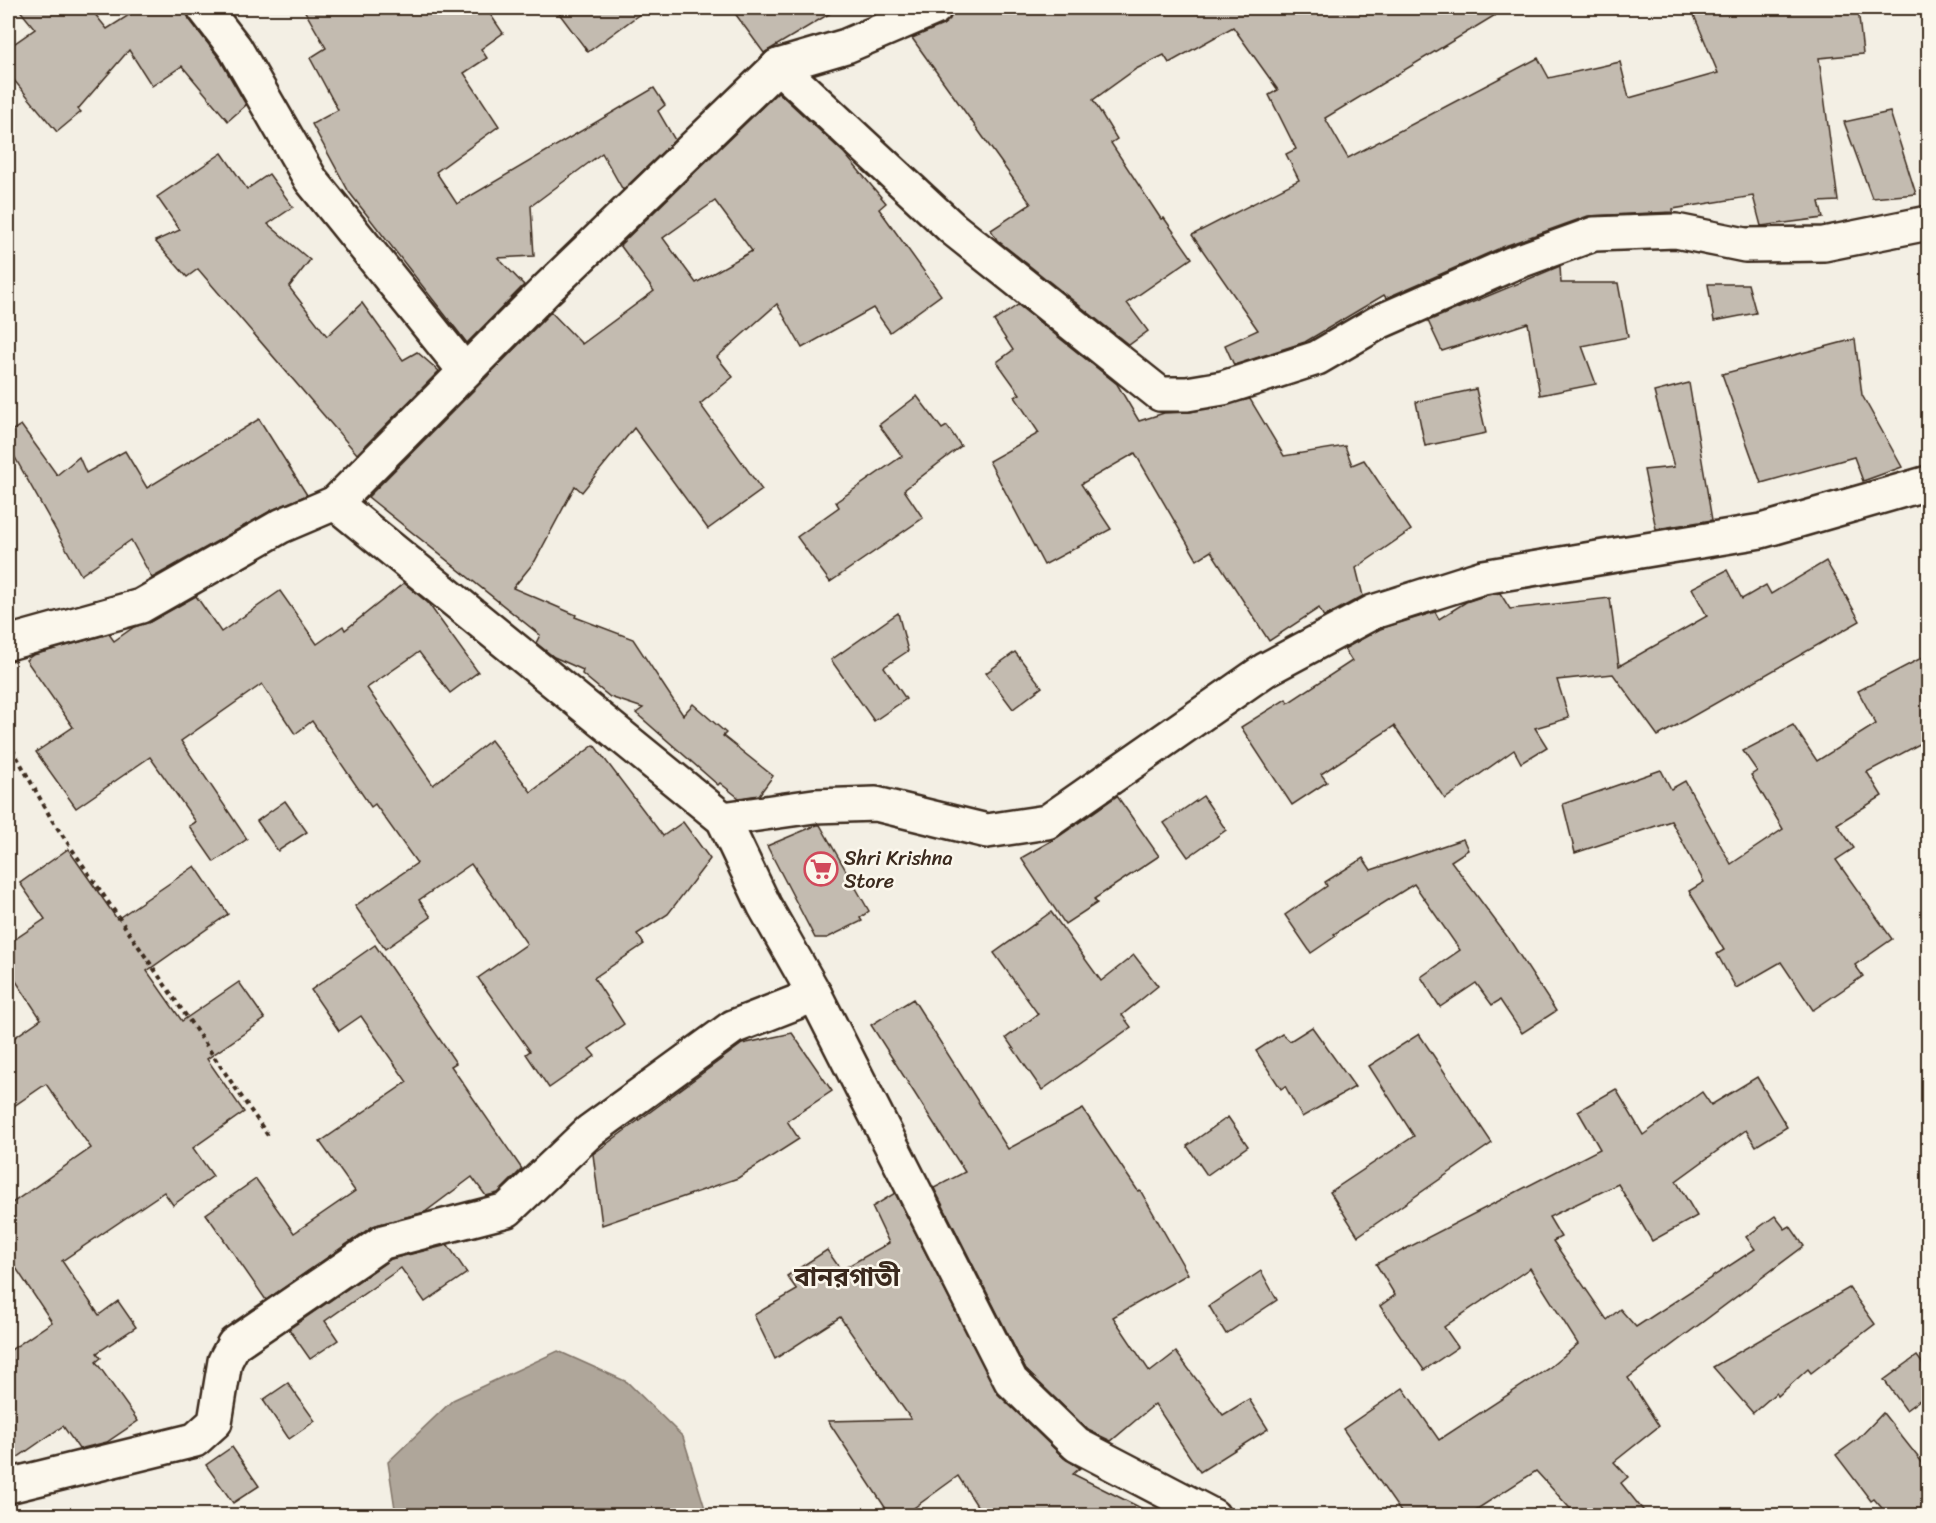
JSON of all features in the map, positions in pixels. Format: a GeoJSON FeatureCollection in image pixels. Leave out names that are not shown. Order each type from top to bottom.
{"type":"FeatureCollection","features":[{"type":"Feature","properties":{"kind":"street"},"geometry":{"type":"LineString","coordinates":[[204,8],[235,48],[311,180],[465,371]]}},
{"type":"Feature","properties":{"kind":"street"},"geometry":{"type":"LineString","coordinates":[[8,643],[141,606],[282,526],[335,503],[465,371],[778,66],[846,46],[935,8]]}},
{"type":"Feature","properties":{"kind":"street"},"geometry":{"type":"LineString","coordinates":[[778,66],[952,228],[1160,394],[1186,394],[1223,388],[1317,358],[1379,322],[1511,264],[1594,234],[1676,231],[1745,245],[1824,244],[1929,223]]}},
{"type":"Feature","properties":{"kind":"street"},"geometry":{"type":"LineString","coordinates":[[723,819],[814,806],[876,804],[987,831],[1047,822],[1264,670],[1373,612],[1483,578],[1761,531],[1929,483]]}},
{"type":"Feature","properties":{"kind":"street"},"geometry":{"type":"LineString","coordinates":[[335,503],[723,819],[764,904],[815,995],[1011,1381],[1077,1445],[1213,1515]]}},
{"type":"Feature","properties":{"kind":"street"},"geometry":{"type":"LineString","coordinates":[[8,1486],[195,1440],[215,1422],[225,1361],[234,1344],[382,1242],[507,1210],[590,1131],[733,1027],[815,995]]}},
{"type":"Feature","properties":{"kind":"path"},"geometry":{"type":"LineString","coordinates":[[8,741],[52,820],[269,1137]]}},
{"type":"Feature","properties":{"kind":"shaded area"},"geometry":{"type":"Polygon","coordinates":[[[558,1351],[627,1382],[683,1437],[707,1515],[396,1515],[388,1462],[453,1400],[558,1351]]]}},
{"type":"Feature","properties":{"kind":"building"},"geometry":{"type":"Polygon","coordinates":[[[18,8],[90,8],[107,29],[140,8],[186,8],[189,19],[219,58],[246,105],[228,121],[182,66],[152,86],[129,50],[78,109],[81,112],[57,132],[8,73],[8,48],[35,29],[18,8]]]}},
{"type":"Feature","properties":{"kind":"building"},"geometry":{"type":"Polygon","coordinates":[[[303,8],[486,8],[503,33],[481,49],[487,58],[464,73],[499,126],[436,172],[457,204],[654,88],[665,105],[658,111],[675,140],[623,190],[602,153],[531,206],[534,256],[498,258],[524,285],[467,343],[349,192],[312,124],[338,110],[310,58],[326,48],[303,8]]]}},
{"type":"Feature","properties":{"kind":"building"},"geometry":{"type":"Polygon","coordinates":[[[555,8],[648,8],[588,52],[555,8]]]}},
{"type":"Feature","properties":{"kind":"building"},"geometry":{"type":"Polygon","coordinates":[[[731,8],[839,8],[764,53],[731,8]]]}},
{"type":"Feature","properties":{"kind":"building"},"geometry":{"type":"Polygon","coordinates":[[[953,8],[1507,8],[1325,118],[1348,158],[1538,58],[1549,78],[1620,62],[1629,98],[1718,73],[1691,8],[1858,8],[1863,54],[1819,58],[1838,201],[1819,202],[1823,218],[1761,226],[1753,196],[1673,209],[1673,212],[1588,216],[1505,246],[1386,298],[1384,295],[1305,342],[1234,365],[1225,345],[1258,330],[1192,235],[1299,180],[1286,154],[1296,149],[1269,95],[1278,90],[1233,27],[1169,63],[1164,55],[1136,69],[1093,100],[1117,139],[1111,143],[1161,219],[1164,218],[1192,258],[1127,303],[1148,331],[1129,345],[997,240],[991,230],[1031,204],[912,38],[943,25],[950,19],[953,8]]]}},
{"type":"Feature","properties":{"kind":"building"},"geometry":{"type":"Polygon","coordinates":[[[778,92],[844,153],[886,203],[879,209],[941,295],[890,332],[873,308],[802,348],[777,304],[717,357],[733,377],[700,404],[762,490],[708,529],[634,428],[582,492],[575,486],[535,561],[513,588],[576,615],[575,617],[633,639],[683,715],[693,704],[726,733],[723,736],[773,776],[759,795],[739,798],[720,783],[718,785],[636,713],[643,708],[610,697],[582,674],[583,670],[554,657],[536,643],[540,635],[368,497],[551,312],[582,344],[654,291],[620,245],[778,92]],[[715,201],[663,238],[696,283],[752,251],[715,201]]]}},
{"type":"Feature","properties":{"kind":"building"},"geometry":{"type":"Polygon","coordinates":[[[1890,112],[1916,194],[1872,198],[1844,122],[1890,112]]]}},
{"type":"Feature","properties":{"kind":"building"},"geometry":{"type":"Polygon","coordinates":[[[222,153],[247,189],[269,174],[293,207],[268,224],[310,260],[289,287],[327,336],[362,303],[403,360],[417,352],[439,371],[357,454],[198,269],[187,277],[155,241],[180,230],[157,197],[222,153]]]}},
{"type":"Feature","properties":{"kind":"building"},"geometry":{"type":"Polygon","coordinates":[[[1560,266],[1561,283],[1618,283],[1628,337],[1582,346],[1596,384],[1540,395],[1528,323],[1442,351],[1428,321],[1560,266]]]}},
{"type":"Feature","properties":{"kind":"building"},"geometry":{"type":"Polygon","coordinates":[[[1708,284],[1748,284],[1756,313],[1714,321],[1708,284]]]}},
{"type":"Feature","properties":{"kind":"building"},"geometry":{"type":"Polygon","coordinates":[[[1018,305],[1117,384],[1139,421],[1164,413],[1190,412],[1250,399],[1284,456],[1345,446],[1352,465],[1364,460],[1411,530],[1356,568],[1363,596],[1324,617],[1319,608],[1269,641],[1211,551],[1197,560],[1135,453],[1081,484],[1111,529],[1044,565],[989,461],[1039,433],[1015,397],[1020,394],[997,362],[1013,350],[994,321],[1018,305]]]}},
{"type":"Feature","properties":{"kind":"building"},"geometry":{"type":"Polygon","coordinates":[[[1855,339],[1862,395],[1902,467],[1863,481],[1854,457],[1761,483],[1722,374],[1855,339]]]}},
{"type":"Feature","properties":{"kind":"building"},"geometry":{"type":"Polygon","coordinates":[[[1689,383],[1712,520],[1656,529],[1644,470],[1674,467],[1654,392],[1689,383]]]}},
{"type":"Feature","properties":{"kind":"building"},"geometry":{"type":"Polygon","coordinates":[[[1476,389],[1486,433],[1425,446],[1416,402],[1476,389]]]}},
{"type":"Feature","properties":{"kind":"building"},"geometry":{"type":"Polygon","coordinates":[[[917,396],[942,429],[947,426],[961,446],[904,490],[923,518],[830,582],[797,537],[839,507],[836,502],[902,456],[879,425],[917,396]]]}},
{"type":"Feature","properties":{"kind":"building"},"geometry":{"type":"Polygon","coordinates":[[[259,419],[307,495],[272,510],[152,578],[131,540],[81,575],[8,445],[8,433],[21,425],[57,475],[79,457],[86,473],[125,451],[147,488],[259,419]]]}},
{"type":"Feature","properties":{"kind":"building"},"geometry":{"type":"Polygon","coordinates":[[[1826,561],[1860,621],[1658,736],[1613,674],[1557,680],[1569,718],[1535,728],[1547,747],[1521,763],[1514,750],[1445,799],[1394,726],[1321,774],[1327,782],[1292,805],[1241,727],[1286,699],[1288,703],[1352,661],[1344,649],[1380,629],[1435,612],[1439,619],[1466,602],[1487,595],[1500,593],[1510,609],[1610,598],[1619,666],[1707,616],[1692,588],[1727,570],[1742,599],[1766,585],[1771,594],[1826,561]]]}},
{"type":"Feature","properties":{"kind":"building"},"geometry":{"type":"Polygon","coordinates":[[[404,583],[428,603],[478,672],[450,693],[419,652],[367,688],[433,785],[491,740],[531,792],[594,745],[663,836],[683,822],[710,859],[668,914],[637,934],[644,944],[594,978],[624,1024],[589,1049],[595,1056],[549,1088],[526,1054],[530,1051],[478,978],[527,944],[471,864],[419,900],[431,917],[385,949],[355,906],[417,863],[375,804],[371,807],[312,721],[295,734],[262,684],[181,741],[247,839],[214,862],[189,826],[196,822],[150,757],[76,808],[36,752],[73,727],[26,660],[33,655],[109,634],[114,641],[134,627],[150,622],[196,596],[221,632],[280,591],[317,644],[343,626],[345,630],[404,583]]]}},
{"type":"Feature","properties":{"kind":"building"},"geometry":{"type":"Polygon","coordinates":[[[898,613],[908,651],[884,667],[906,699],[874,721],[831,660],[898,613]]]}},
{"type":"Feature","properties":{"kind":"building"},"geometry":{"type":"Polygon","coordinates":[[[1015,652],[1042,687],[1013,709],[986,673],[1015,652]]]}},
{"type":"Feature","properties":{"kind":"building"},"geometry":{"type":"Polygon","coordinates":[[[1929,654],[1929,739],[1867,772],[1882,796],[1837,824],[1854,848],[1836,860],[1892,939],[1855,965],[1863,976],[1813,1010],[1781,962],[1736,988],[1717,954],[1724,950],[1689,891],[1704,882],[1671,821],[1575,853],[1563,804],[1661,770],[1671,789],[1685,781],[1731,864],[1783,829],[1751,775],[1757,771],[1743,751],[1793,725],[1817,761],[1876,724],[1858,691],[1929,654]]]}},
{"type":"Feature","properties":{"kind":"building"},"geometry":{"type":"Polygon","coordinates":[[[1117,796],[1159,856],[1094,899],[1097,903],[1065,924],[1021,858],[1058,837],[1117,796]]]}},
{"type":"Feature","properties":{"kind":"building"},"geometry":{"type":"Polygon","coordinates":[[[1203,796],[1226,830],[1188,857],[1164,823],[1203,796]]]}},
{"type":"Feature","properties":{"kind":"building"},"geometry":{"type":"Polygon","coordinates":[[[285,801],[307,832],[278,851],[257,821],[285,801]]]}},
{"type":"Feature","properties":{"kind":"building"},"geometry":{"type":"Polygon","coordinates":[[[820,825],[869,911],[860,918],[862,921],[827,938],[815,938],[767,846],[820,825]]]}},
{"type":"Feature","properties":{"kind":"building"},"geometry":{"type":"Polygon","coordinates":[[[1463,839],[1468,850],[1451,861],[1509,939],[1556,1011],[1522,1033],[1500,1000],[1492,1005],[1476,983],[1440,1007],[1421,977],[1460,950],[1414,884],[1334,934],[1336,936],[1311,953],[1285,915],[1327,886],[1325,882],[1363,858],[1371,870],[1463,839]]]}},
{"type":"Feature","properties":{"kind":"building"},"geometry":{"type":"Polygon","coordinates":[[[68,849],[117,919],[195,866],[228,914],[147,971],[182,1021],[239,982],[265,1019],[207,1059],[244,1112],[193,1148],[213,1176],[173,1205],[164,1192],[62,1261],[99,1315],[118,1301],[136,1327],[97,1353],[101,1358],[96,1362],[138,1421],[107,1442],[79,1449],[63,1426],[8,1464],[8,1352],[52,1322],[8,1256],[8,1206],[91,1148],[46,1084],[8,1110],[8,1042],[41,1019],[8,969],[8,944],[45,919],[20,883],[68,849]]]}},
{"type":"Feature","properties":{"kind":"building"},"geometry":{"type":"Polygon","coordinates":[[[1051,912],[1101,981],[1134,955],[1158,986],[1122,1015],[1131,1027],[1042,1090],[1006,1038],[1038,1014],[994,953],[1051,912]]]}},
{"type":"Feature","properties":{"kind":"building"},"geometry":{"type":"Polygon","coordinates":[[[375,945],[456,1063],[451,1066],[522,1169],[498,1193],[486,1196],[472,1177],[425,1212],[373,1226],[266,1300],[206,1214],[256,1179],[294,1233],[355,1191],[320,1142],[407,1082],[361,1016],[339,1031],[311,990],[375,945]]]}},
{"type":"Feature","properties":{"kind":"building"},"geometry":{"type":"Polygon","coordinates":[[[913,999],[1008,1149],[1083,1109],[1138,1191],[1140,1190],[1188,1274],[1113,1317],[1150,1372],[1176,1352],[1223,1415],[1249,1399],[1268,1429],[1200,1472],[1155,1404],[1111,1441],[1088,1430],[1026,1370],[934,1188],[965,1172],[871,1025],[913,999]]]}},
{"type":"Feature","properties":{"kind":"building"},"geometry":{"type":"Polygon","coordinates":[[[1312,1027],[1355,1087],[1302,1117],[1285,1086],[1281,1089],[1256,1051],[1282,1034],[1290,1041],[1312,1027]]]}},
{"type":"Feature","properties":{"kind":"building"},"geometry":{"type":"Polygon","coordinates":[[[792,1033],[832,1091],[787,1121],[799,1139],[738,1178],[602,1225],[593,1154],[742,1044],[792,1033]]]}},
{"type":"Feature","properties":{"kind":"building"},"geometry":{"type":"Polygon","coordinates":[[[1419,1034],[1492,1143],[1358,1236],[1330,1192],[1414,1136],[1369,1066],[1419,1034]]]}},
{"type":"Feature","properties":{"kind":"building"},"geometry":{"type":"Polygon","coordinates":[[[1757,1077],[1787,1127],[1756,1146],[1746,1130],[1676,1181],[1697,1216],[1652,1241],[1618,1184],[1549,1217],[1561,1237],[1553,1241],[1607,1320],[1620,1309],[1636,1327],[1755,1249],[1746,1237],[1775,1216],[1785,1229],[1790,1226],[1804,1246],[1628,1378],[1659,1426],[1614,1462],[1628,1477],[1621,1483],[1647,1515],[1576,1515],[1536,1471],[1468,1515],[1403,1515],[1343,1429],[1403,1388],[1439,1440],[1549,1368],[1578,1344],[1530,1268],[1444,1327],[1458,1347],[1424,1370],[1380,1306],[1395,1295],[1376,1264],[1600,1149],[1578,1111],[1616,1089],[1643,1135],[1702,1092],[1711,1105],[1757,1077]]]}},
{"type":"Feature","properties":{"kind":"building"},"geometry":{"type":"Polygon","coordinates":[[[1228,1117],[1248,1146],[1207,1175],[1187,1146],[1228,1117]]]}},
{"type":"Feature","properties":{"kind":"building"},"geometry":{"type":"Polygon","coordinates":[[[895,1193],[998,1394],[1064,1458],[1080,1468],[1073,1474],[1155,1515],[983,1515],[958,1476],[904,1515],[890,1515],[828,1421],[911,1419],[840,1317],[775,1359],[754,1315],[797,1290],[787,1276],[827,1250],[841,1270],[889,1243],[872,1207],[895,1193]]]}},
{"type":"Feature","properties":{"kind":"building"},"geometry":{"type":"Polygon","coordinates":[[[448,1245],[467,1273],[425,1302],[401,1268],[325,1321],[338,1340],[310,1359],[289,1329],[391,1259],[448,1245]]]}},
{"type":"Feature","properties":{"kind":"building"},"geometry":{"type":"Polygon","coordinates":[[[1261,1271],[1277,1300],[1226,1334],[1209,1306],[1261,1271]]]}},
{"type":"Feature","properties":{"kind":"building"},"geometry":{"type":"Polygon","coordinates":[[[1849,1288],[1875,1324],[1811,1373],[1808,1369],[1778,1396],[1776,1393],[1753,1413],[1713,1367],[1849,1288]]]}},
{"type":"Feature","properties":{"kind":"building"},"geometry":{"type":"Polygon","coordinates":[[[1917,1356],[1929,1372],[1929,1393],[1906,1410],[1884,1380],[1917,1356]]]}},
{"type":"Feature","properties":{"kind":"building"},"geometry":{"type":"Polygon","coordinates":[[[288,1383],[315,1421],[289,1439],[263,1400],[288,1383]]]}},
{"type":"Feature","properties":{"kind":"building"},"geometry":{"type":"Polygon","coordinates":[[[1883,1413],[1929,1471],[1929,1515],[1888,1515],[1874,1499],[1871,1501],[1836,1455],[1858,1439],[1883,1413]]]}},
{"type":"Feature","properties":{"kind":"building"},"geometry":{"type":"Polygon","coordinates":[[[232,1447],[259,1486],[233,1503],[206,1465],[232,1447]]]}},
{"type":"Feature","properties":{"kind":"place","name":"Shri Krishna Store"},"geometry":{"type":"Point","coordinates":[821,869]}},
{"type":"Feature","properties":{"kind":"district","name":"বানরগাতী"},"geometry":{"type":"Point","coordinates":[847,1277]}}]}
